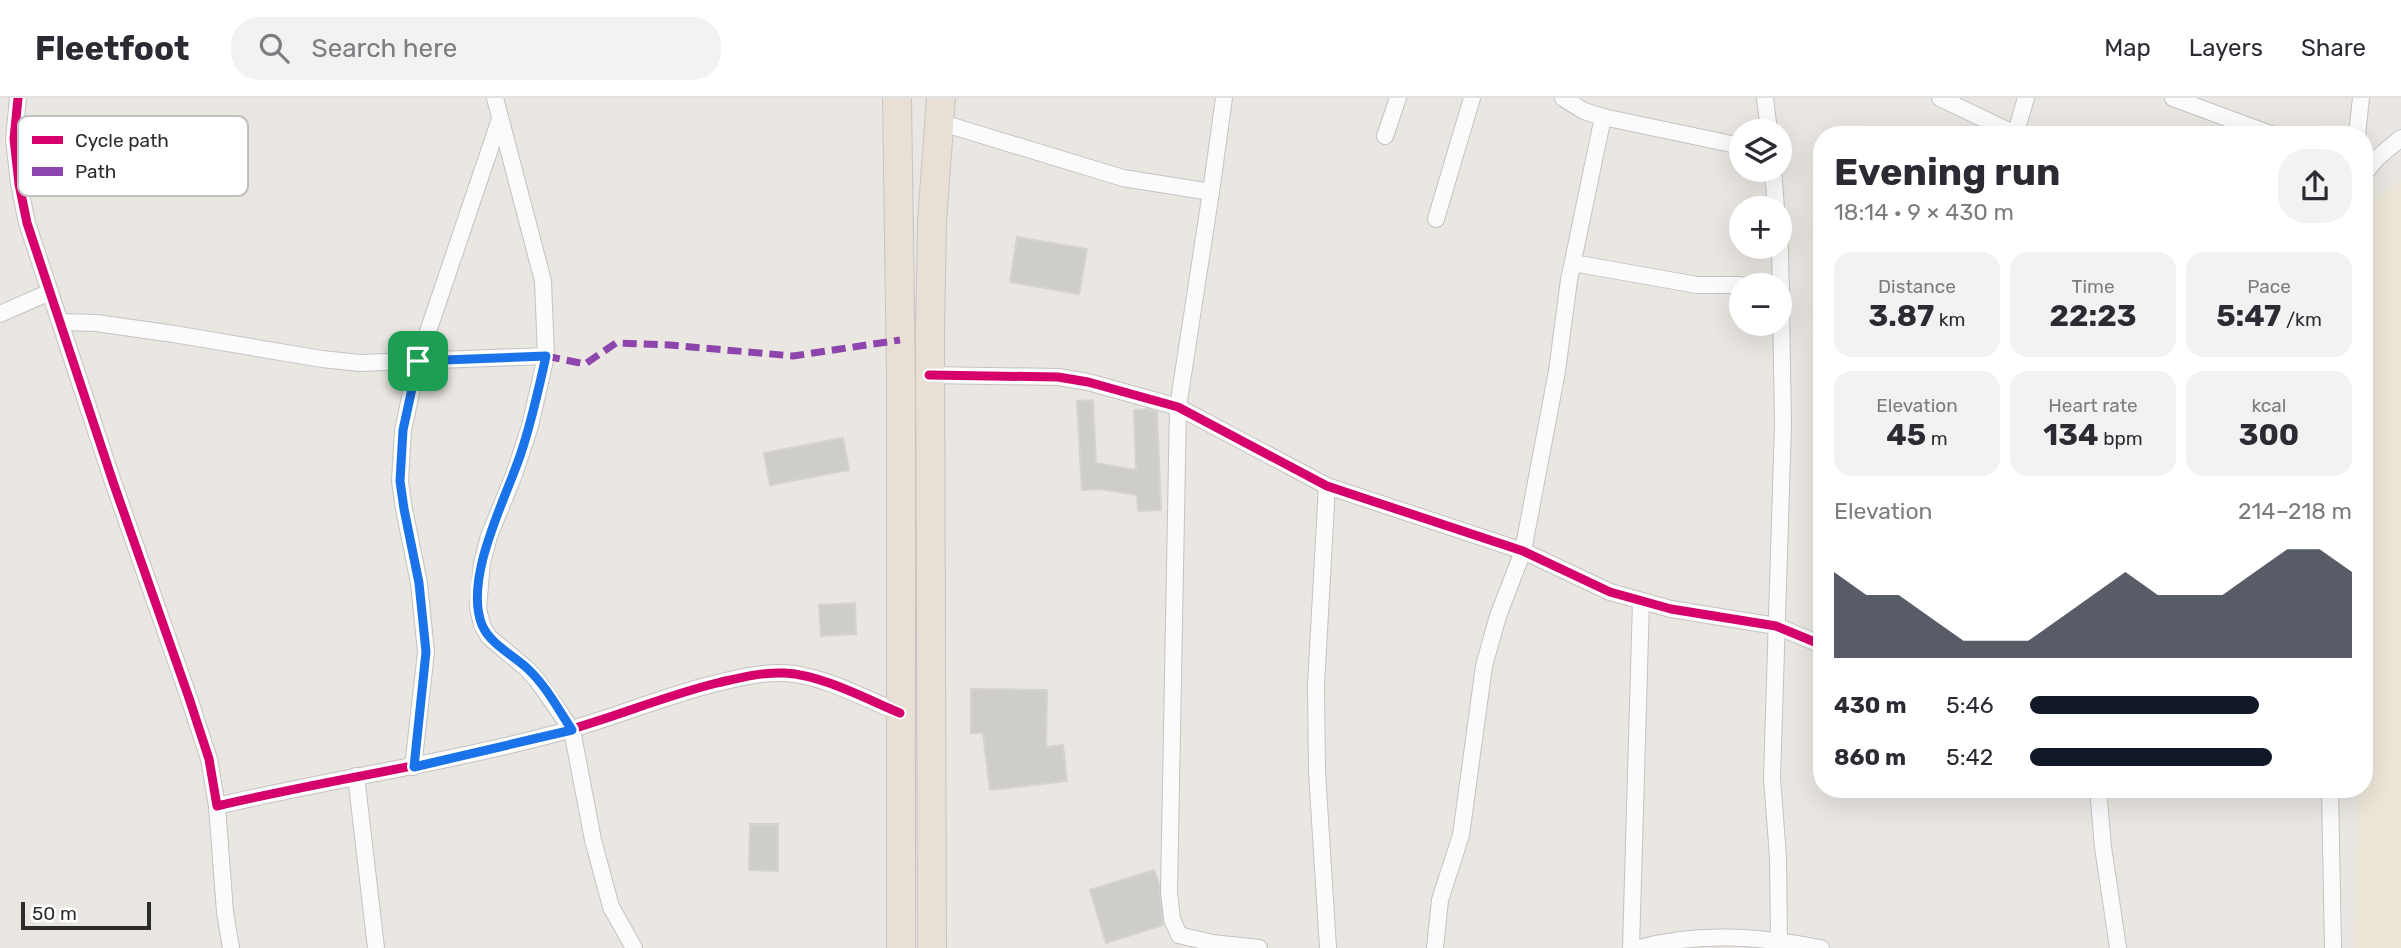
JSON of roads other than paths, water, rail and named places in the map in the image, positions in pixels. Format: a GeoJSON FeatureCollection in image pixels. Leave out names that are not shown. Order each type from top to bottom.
{"type":"FeatureCollection","features":[{"type":"Feature","properties":{"kind":"highway"},"geometry":{"type":"LineString","coordinates":[[897,98],[901,381],[901,948]]}},
{"type":"Feature","properties":{"kind":"highway"},"geometry":{"type":"LineString","coordinates":[[932,948],[929,375],[932,222],[940,110]]}},
{"type":"Feature","properties":{"kind":"street"},"geometry":{"type":"LineString","coordinates":[[18,98],[14,139],[18,175]]}},
{"type":"Feature","properties":{"kind":"street"},"geometry":{"type":"LineString","coordinates":[[495,98],[543,281],[546,356],[526,438],[489,536],[480,575],[478,608],[482,625],[489,637],[537,680],[572,730],[593,840],[611,907],[634,948]]}},
{"type":"Feature","properties":{"kind":"street"},"geometry":{"type":"LineString","coordinates":[[1224,98],[1178,407],[1169,892],[1172,919],[1179,935],[1189,939],[1259,948]]}},
{"type":"Feature","properties":{"kind":"street"},"geometry":{"type":"LineString","coordinates":[[1385,136],[1398,98]]}},
{"type":"Feature","properties":{"kind":"street"},"geometry":{"type":"LineString","coordinates":[[1436,219],[1472,98]]}},
{"type":"Feature","properties":{"kind":"street"},"geometry":{"type":"LineString","coordinates":[[1563,98],[1584,111],[1603,117],[1729,143]]}},
{"type":"Feature","properties":{"kind":"street"},"geometry":{"type":"LineString","coordinates":[[1765,98],[1768,119]]}},
{"type":"Feature","properties":{"kind":"street"},"geometry":{"type":"LineString","coordinates":[[1940,98],[1997,126]]}},
{"type":"Feature","properties":{"kind":"street"},"geometry":{"type":"LineString","coordinates":[[2017,126],[2025,98]]}},
{"type":"Feature","properties":{"kind":"street"},"geometry":{"type":"LineString","coordinates":[[2173,98],[2249,126]]}},
{"type":"Feature","properties":{"kind":"street"},"geometry":{"type":"LineString","coordinates":[[2358,126],[2361,98]]}},
{"type":"Feature","properties":{"kind":"street"},"geometry":{"type":"LineString","coordinates":[[940,110],[1123,178],[1211,192]]}},
{"type":"Feature","properties":{"kind":"street"},"geometry":{"type":"LineString","coordinates":[[1435,948],[1440,900],[1461,835],[1486,654],[1523,551],[1557,371],[1573,263],[1603,117]]}},
{"type":"Feature","properties":{"kind":"street"},"geometry":{"type":"LineString","coordinates":[[414,767],[426,652],[419,583],[400,481],[403,430],[418,361],[500,118]]}},
{"type":"Feature","properties":{"kind":"street"},"geometry":{"type":"LineString","coordinates":[[2373,163],[2401,138]]}},
{"type":"Feature","properties":{"kind":"street"},"geometry":{"type":"LineString","coordinates":[[21,196],[27,223],[209,759],[217,806],[225,912],[231,948]]}},
{"type":"Feature","properties":{"kind":"street"},"geometry":{"type":"LineString","coordinates":[[1573,263],[1697,285],[1729,285]]}},
{"type":"Feature","properties":{"kind":"street"},"geometry":{"type":"LineString","coordinates":[[0,314],[50,292]]}},
{"type":"Feature","properties":{"kind":"street"},"geometry":{"type":"LineString","coordinates":[[60,322],[96,323],[360,363],[546,356]]}},
{"type":"Feature","properties":{"kind":"street"},"geometry":{"type":"LineString","coordinates":[[1779,941],[1778,858],[1772,778],[1783,437],[1782,336]]}},
{"type":"Feature","properties":{"kind":"street"},"geometry":{"type":"LineString","coordinates":[[929,375],[1058,377],[1088,382],[1178,407],[1327,486],[1523,551],[1610,592],[1671,609],[1776,626],[1813,641]]}},
{"type":"Feature","properties":{"kind":"street"},"geometry":{"type":"LineString","coordinates":[[1327,486],[1316,685],[1317,772],[1328,948]]}},
{"type":"Feature","properties":{"kind":"street"},"geometry":{"type":"LineString","coordinates":[[1631,948],[1641,601]]}},
{"type":"Feature","properties":{"kind":"street"},"geometry":{"type":"LineString","coordinates":[[217,806],[356,776],[414,767],[572,730],[678,693],[735,679],[786,673],[815,679],[900,713]]}},
{"type":"Feature","properties":{"kind":"street"},"geometry":{"type":"LineString","coordinates":[[356,776],[376,948]]}},
{"type":"Feature","properties":{"kind":"street"},"geometry":{"type":"LineString","coordinates":[[2099,798],[2103,847],[2119,948]]}},
{"type":"Feature","properties":{"kind":"street"},"geometry":{"type":"LineString","coordinates":[[2330,798],[2333,948]]}},
{"type":"Feature","properties":{"kind":"street"},"geometry":{"type":"LineString","coordinates":[[1640,948],[1706,937],[1737,943],[1779,941],[1821,948]]}}]}
